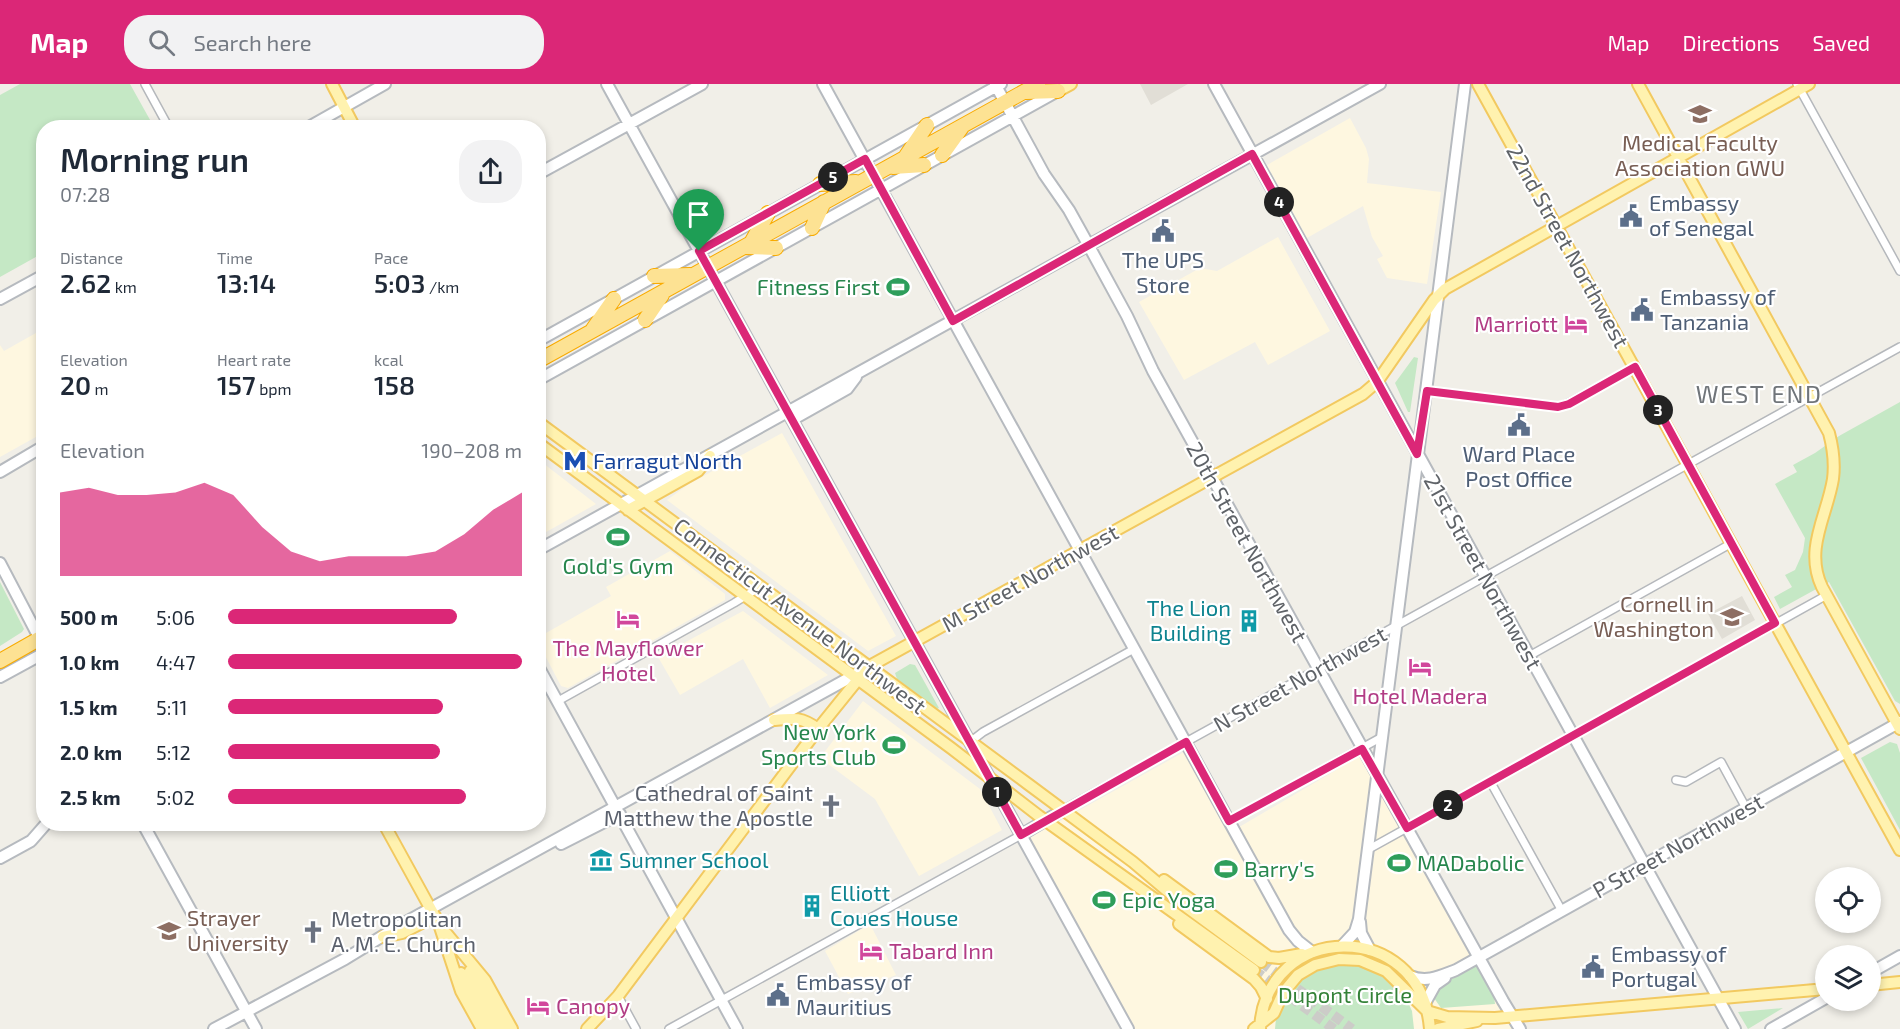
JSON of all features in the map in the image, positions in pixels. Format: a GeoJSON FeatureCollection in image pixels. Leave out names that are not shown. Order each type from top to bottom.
{"type":"FeatureCollection","features":[{"type":"Feature","properties":{"kind":"highway"},"geometry":{"type":"LineString","coordinates":[[546,357],[1038,84]]}},
{"type":"Feature","properties":{"kind":"highway"},"geometry":{"type":"LineString","coordinates":[[1024,92],[1058,91]]}},
{"type":"Feature","properties":{"kind":"highway"},"geometry":{"type":"LineString","coordinates":[[904,158],[927,125]]}},
{"type":"Feature","properties":{"kind":"highway"},"geometry":{"type":"LineString","coordinates":[[942,155],[964,125]]}},
{"type":"Feature","properties":{"kind":"highway"},"geometry":{"type":"LineString","coordinates":[[888,167],[924,165]]}},
{"type":"Feature","properties":{"kind":"highway"},"geometry":{"type":"LineString","coordinates":[[820,184],[867,178]]}},
{"type":"Feature","properties":{"kind":"highway"},"geometry":{"type":"LineString","coordinates":[[812,228],[825,202]]}},
{"type":"Feature","properties":{"kind":"highway"},"geometry":{"type":"LineString","coordinates":[[747,245],[768,213]]}},
{"type":"Feature","properties":{"kind":"highway"},"geometry":{"type":"LineString","coordinates":[[747,245],[776,248]]}},
{"type":"Feature","properties":{"kind":"highway"},"geometry":{"type":"LineString","coordinates":[[654,276],[692,275]]}},
{"type":"Feature","properties":{"kind":"highway"},"geometry":{"type":"LineString","coordinates":[[645,320],[664,291]]}},
{"type":"Feature","properties":{"kind":"highway"},"geometry":{"type":"LineString","coordinates":[[590,333],[614,299]]}},
{"type":"Feature","properties":{"kind":"highway"},"geometry":{"type":"LineString","coordinates":[[0,661],[36,644]]}},
{"type":"Feature","properties":{"kind":"main road"},"geometry":{"type":"LineString","coordinates":[[332,84],[351,120]]}},
{"type":"Feature","properties":{"kind":"main road"},"geometry":{"type":"LineString","coordinates":[[321,120],[386,84]]}},
{"type":"Feature","properties":{"kind":"main road"},"geometry":{"type":"LineString","coordinates":[[607,84],[1128,1029]]}},
{"type":"Feature","properties":{"kind":"main road"},"geometry":{"type":"LineString","coordinates":[[546,170],[702,84]]}},
{"type":"Feature","properties":{"kind":"main road"},"geometry":{"type":"LineString","coordinates":[[823,84],[865,159],[867,178],[881,189],[1289,930],[1309,953]]}},
{"type":"Feature","properties":{"kind":"main road"},"geometry":{"type":"LineString","coordinates":[[546,376],[1071,84]]}},
{"type":"Feature","properties":{"kind":"main road","name":"21st Street Northwest"},"geometry":{"type":"LineString","coordinates":[[1214,84],[1735,1029]]}},
{"type":"Feature","properties":{"kind":"main road"},"geometry":{"type":"LineString","coordinates":[[546,546],[625,507],[710,456],[790,416],[860,372],[1380,84]]}},
{"type":"Feature","properties":{"kind":"main road"},"geometry":{"type":"LineString","coordinates":[[1342,946],[1355,932],[1359,919],[1369,849],[1465,84]]}},
{"type":"Feature","properties":{"kind":"main road","name":"22nd Street Northwest"},"geometry":{"type":"LineString","coordinates":[[1479,84],[1900,850]]}},
{"type":"Feature","properties":{"kind":"main road"},"geometry":{"type":"LineString","coordinates":[[1638,84],[1829,433],[1833,452],[1833,480],[1815,544],[1816,568],[1827,595],[1899,725]]}},
{"type":"Feature","properties":{"kind":"main road"},"geometry":{"type":"LineString","coordinates":[[546,337],[997,85]]}},
{"type":"Feature","properties":{"kind":"main road","name":"20th Street Northwest"},"geometry":{"type":"LineString","coordinates":[[997,85],[1044,174],[1069,210],[1089,245],[1153,371],[1317,669],[1478,957],[1521,1029]]}},
{"type":"Feature","properties":{"kind":"main road","name":"M Street Northwest"},"geometry":{"type":"LineString","coordinates":[[618,996],[855,678],[868,667],[1363,394],[1377,382],[1438,295],[1456,281],[1802,86]]}},
{"type":"Feature","properties":{"kind":"main road"},"geometry":{"type":"LineString","coordinates":[[0,299],[36,279]]}},
{"type":"Feature","properties":{"kind":"main road","name":"Connecticut Avenue Northwest"},"geometry":{"type":"LineString","coordinates":[[546,428],[1133,862],[1258,966],[1111,869],[546,449]]}},
{"type":"Feature","properties":{"kind":"main road"},"geometry":{"type":"LineString","coordinates":[[0,472],[36,451]]}},
{"type":"Feature","properties":{"kind":"main road"},"geometry":{"type":"LineString","coordinates":[[0,563],[36,618]]}},
{"type":"Feature","properties":{"kind":"main road"},"geometry":{"type":"LineString","coordinates":[[0,677],[36,657]]}},
{"type":"Feature","properties":{"kind":"main road"},"geometry":{"type":"LineString","coordinates":[[229,1029],[248,1015],[383,937],[402,933],[435,916],[546,845],[618,810],[774,720],[855,678]]}},
{"type":"Feature","properties":{"kind":"main road"},"geometry":{"type":"LineString","coordinates":[[546,680],[737,1029]]}},
{"type":"Feature","properties":{"kind":"main road"},"geometry":{"type":"LineString","coordinates":[[774,720],[799,718],[818,729]]}},
{"type":"Feature","properties":{"kind":"main road","name":"P Street Northwest"},"geometry":{"type":"LineString","coordinates":[[1426,1007],[1435,985],[1456,970],[1899,725]]}},
{"type":"Feature","properties":{"kind":"main road","name":"N Street Northwest"},"geometry":{"type":"LineString","coordinates":[[1021,835],[1063,810]]}},
{"type":"Feature","properties":{"kind":"main road"},"geometry":{"type":"LineString","coordinates":[[0,850],[36,830]]}},
{"type":"Feature","properties":{"kind":"main road"},"geometry":{"type":"LineString","coordinates":[[0,858],[31,841],[40,831]]}},
{"type":"Feature","properties":{"kind":"main road"},"geometry":{"type":"LineString","coordinates":[[147,831],[256,1029]]}},
{"type":"Feature","properties":{"kind":"main road"},"geometry":{"type":"LineString","coordinates":[[388,831],[453,949],[492,1029]]}},
{"type":"Feature","properties":{"kind":"main road"},"geometry":{"type":"LineString","coordinates":[[1133,862],[1162,878],[1269,957],[1280,958],[1342,946],[1370,950],[1394,962],[1410,976],[1418,987],[1426,1007],[1430,1029]]}},
{"type":"Feature","properties":{"kind":"main road"},"geometry":{"type":"LineString","coordinates":[[1111,869],[1138,893],[1254,979],[1267,999]]}},
{"type":"Feature","properties":{"kind":"main road"},"geometry":{"type":"LineString","coordinates":[[1359,919],[1361,933],[1370,950]]}},
{"type":"Feature","properties":{"kind":"main road"},"geometry":{"type":"LineString","coordinates":[[453,949],[462,991],[482,1029]]}},
{"type":"Feature","properties":{"kind":"main road"},"geometry":{"type":"LineString","coordinates":[[453,949],[502,1029]]}},
{"type":"Feature","properties":{"kind":"main road"},"geometry":{"type":"LineString","coordinates":[[453,949],[484,980],[512,1029]]}},
{"type":"Feature","properties":{"kind":"main road"},"geometry":{"type":"LineString","coordinates":[[1258,1028],[1267,999],[1281,975],[1309,953]]}},
{"type":"Feature","properties":{"kind":"main road"},"geometry":{"type":"LineString","coordinates":[[1881,967],[1900,956]]}},
{"type":"Feature","properties":{"kind":"main road"},"geometry":{"type":"LineString","coordinates":[[1258,1028],[1274,1013],[1283,993],[1298,975],[1315,965],[1339,959],[1360,960],[1386,971],[1426,1007],[1447,1017],[1488,1018],[1815,990]]}},
{"type":"Feature","properties":{"kind":"main road","name":"P Street Northwest"},"geometry":{"type":"LineString","coordinates":[[1410,976],[1422,980],[1431,979],[1456,970]]}},
{"type":"Feature","properties":{"kind":"main road"},"geometry":{"type":"LineString","coordinates":[[1881,984],[1900,982]]}},
{"type":"Feature","properties":{"kind":"main road"},"geometry":{"type":"LineString","coordinates":[[587,1029],[618,996]]}},
{"type":"Feature","properties":{"kind":"main road"},"geometry":{"type":"LineString","coordinates":[[599,1029],[618,996]]}},
{"type":"Feature","properties":{"kind":"main road"},"geometry":{"type":"LineString","coordinates":[[1771,1029],[1815,1004]]}},
{"type":"Feature","properties":{"kind":"main road"},"geometry":{"type":"LineString","coordinates":[[214,1029],[248,1015]]}},
{"type":"Feature","properties":{"kind":"main road"},"geometry":{"type":"LineString","coordinates":[[1438,1029],[1488,1018]]}},
{"type":"Feature","properties":{"kind":"street"},"geometry":{"type":"LineString","coordinates":[[145,84],[165,120]]}},
{"type":"Feature","properties":{"kind":"street"},"geometry":{"type":"LineString","coordinates":[[1802,86],[1900,271]]}},
{"type":"Feature","properties":{"kind":"street","name":"N Street Northwest"},"geometry":{"type":"LineString","coordinates":[[1063,810],[1900,347]]}},
{"type":"Feature","properties":{"kind":"street"},"geometry":{"type":"LineString","coordinates":[[1427,391],[1558,407],[1569,404],[1635,367]]}},
{"type":"Feature","properties":{"kind":"street"},"geometry":{"type":"LineString","coordinates":[[1529,656],[1732,543]]}},
{"type":"Feature","properties":{"kind":"street"},"geometry":{"type":"LineString","coordinates":[[558,701],[760,587]]}},
{"type":"Feature","properties":{"kind":"street"},"geometry":{"type":"LineString","coordinates":[[1369,849],[1827,595]]}},
{"type":"Feature","properties":{"kind":"street"},"geometry":{"type":"LineString","coordinates":[[970,742],[983,732],[1134,649]]}},
{"type":"Feature","properties":{"kind":"street"},"geometry":{"type":"LineString","coordinates":[[1229,821],[1382,737]]}},
{"type":"Feature","properties":{"kind":"street"},"geometry":{"type":"LineString","coordinates":[[1676,780],[1686,782],[1721,762],[1746,808]]}},
{"type":"Feature","properties":{"kind":"street"},"geometry":{"type":"LineString","coordinates":[[1491,782],[1563,910]]}},
{"type":"Feature","properties":{"kind":"street","name":"N Street Northwest"},"geometry":{"type":"LineString","coordinates":[[669,1029],[1021,835]]}},
{"type":"Feature","properties":{"kind":"street"},"geometry":{"type":"LineString","coordinates":[[618,996],[636,1029]]}},
{"type":"Feature","properties":{"kind":"shaded area"},"geometry":{"type":"Polygon","coordinates":[[[1140,84],[1188,84],[1151,105],[1140,84]]]}},
{"type":"Feature","properties":{"kind":"shaded area"},"geometry":{"type":"Polygon","coordinates":[[[1350,118],[1366,148],[1369,159],[1367,183],[1441,192],[1427,284],[1387,278],[1377,259],[1383,256],[1372,237],[1363,206],[1307,238],[1267,165],[1350,118]]]}},
{"type":"Feature","properties":{"kind":"shaded area"},"geometry":{"type":"Polygon","coordinates":[[[1278,237],[1330,331],[1268,365],[1255,342],[1184,380],[1139,302],[1200,268],[1217,271],[1278,237]]]}},
{"type":"Feature","properties":{"kind":"shaded area"},"geometry":{"type":"Polygon","coordinates":[[[36,333],[36,437],[0,457],[0,345],[4,351],[36,333]]]}},
{"type":"Feature","properties":{"kind":"shaded area"},"geometry":{"type":"Polygon","coordinates":[[[782,433],[896,636],[868,651],[667,500],[689,484],[782,433]]]}},
{"type":"Feature","properties":{"kind":"shaded area"},"geometry":{"type":"Polygon","coordinates":[[[546,465],[596,504],[546,532],[546,465]]]}},
{"type":"Feature","properties":{"kind":"shaded area","name":"The Mayflower Hotel"},"geometry":{"type":"Polygon","coordinates":[[[670,551],[725,594],[725,600],[568,688],[561,686],[546,657],[546,633],[611,596],[606,587],[670,551]]]}},
{"type":"Feature","properties":{"kind":"shaded area","name":"Cornell in Washington"},"geometry":{"type":"Polygon","coordinates":[[[1742,596],[1755,620],[1722,639],[1708,614],[1742,596]]]}},
{"type":"Feature","properties":{"kind":"shaded area"},"geometry":{"type":"Polygon","coordinates":[[[743,611],[828,675],[770,708],[743,659],[680,695],[658,657],[743,611]]]}},
{"type":"Feature","properties":{"kind":"shaded area"},"geometry":{"type":"Polygon","coordinates":[[[863,701],[980,789],[1002,830],[919,876],[875,799],[820,758],[863,701]]]}},
{"type":"Feature","properties":{"kind":"shaded area"},"geometry":{"type":"Polygon","coordinates":[[[1184,752],[1229,833],[1360,756],[1464,944],[1484,968],[1520,1029],[1128,1029],[1024,841],[1184,752]]]}},
{"type":"Feature","properties":{"kind":"shaded area"},"geometry":{"type":"Polygon","coordinates":[[[870,924],[896,975],[848,994],[825,951],[870,924]]]}},
{"type":"Feature","properties":{"kind":"green space"},"geometry":{"type":"Polygon","coordinates":[[[20,84],[130,84],[150,120],[36,120],[36,257],[0,277],[0,95],[20,84]]]}},
{"type":"Feature","properties":{"kind":"green space"},"geometry":{"type":"Polygon","coordinates":[[[1414,357],[1418,358],[1410,412],[1408,412],[1395,383],[1414,357]]]}},
{"type":"Feature","properties":{"kind":"green space"},"geometry":{"type":"Polygon","coordinates":[[[1900,402],[1900,704],[1895,701],[1829,582],[1780,609],[1774,597],[1792,587],[1785,575],[1795,570],[1803,552],[1805,538],[1775,484],[1797,472],[1793,465],[1900,402]]]}},
{"type":"Feature","properties":{"kind":"green space"},"geometry":{"type":"Polygon","coordinates":[[[0,582],[24,629],[0,646],[0,582]]]}},
{"type":"Feature","properties":{"kind":"green space"},"geometry":{"type":"Polygon","coordinates":[[[910,664],[915,665],[939,708],[937,709],[897,679],[895,673],[910,664]]]}},
{"type":"Feature","properties":{"kind":"green space"},"geometry":{"type":"Polygon","coordinates":[[[1890,742],[1897,744],[1900,753],[1900,830],[1861,758],[1890,742]]]}},
{"type":"Feature","properties":{"kind":"green space","name":"Dupont Circle"},"geometry":{"type":"Polygon","coordinates":[[[1344,961],[1376,969],[1404,994],[1412,1011],[1414,1029],[1275,1029],[1282,1000],[1308,972],[1344,961]]]}},
{"type":"Feature","properties":{"kind":"green space"},"geometry":{"type":"Polygon","coordinates":[[[1473,967],[1478,967],[1494,996],[1495,1004],[1441,1008],[1434,998],[1436,988],[1473,967]]]}},
{"type":"Feature","properties":{"kind":"green space"},"geometry":{"type":"Polygon","coordinates":[[[1783,1008],[1748,1029],[1738,1012],[1783,1008]]]}},
{"type":"Feature","properties":{"kind":"tunnel"},"geometry":{"type":"LineString","coordinates":[[1261,962],[1352,1029]]}},
{"type":"Feature","properties":{"kind":"tunnel"},"geometry":{"type":"LineString","coordinates":[[1254,970],[1334,1029]]}},
{"type":"Feature","properties":{"kind":"place","name":"Medical Faculty Association GWU"},"geometry":{"type":"Point","coordinates":[1700,114]}},
{"type":"Feature","properties":{"kind":"place","name":"Embassy of Senegal"},"geometry":{"type":"Point","coordinates":[1631,216]}},
{"type":"Feature","properties":{"kind":"place","name":"The UPS Store"},"geometry":{"type":"Point","coordinates":[1163,231]}},
{"type":"Feature","properties":{"kind":"place","name":"Fitness First"},"geometry":{"type":"Point","coordinates":[898,287]}},
{"type":"Feature","properties":{"kind":"place","name":"Embassy of Tanzania"},"geometry":{"type":"Point","coordinates":[1642,310]}},
{"type":"Feature","properties":{"kind":"place","name":"Marriott"},"geometry":{"type":"Point","coordinates":[1576,324]}},
{"type":"Feature","properties":{"kind":"place","name":"Ward Place Post Office"},"geometry":{"type":"Point","coordinates":[1519,425]}},
{"type":"Feature","properties":{"kind":"place","name":"Farragut North"},"geometry":{"type":"Point","coordinates":[575,461]}},
{"type":"Feature","properties":{"kind":"place","name":"Gold's Gym"},"geometry":{"type":"Point","coordinates":[618,537]}},
{"type":"Feature","properties":{"kind":"place","name":"Cornell in Washington"},"geometry":{"type":"Point","coordinates":[1732,617]}},
{"type":"Feature","properties":{"kind":"place","name":"The Mayflower Hotel"},"geometry":{"type":"Point","coordinates":[628,619]}},
{"type":"Feature","properties":{"kind":"place","name":"The Lion Building"},"geometry":{"type":"Point","coordinates":[1249,621]}},
{"type":"Feature","properties":{"kind":"place","name":"Hotel Madera"},"geometry":{"type":"Point","coordinates":[1420,667]}},
{"type":"Feature","properties":{"kind":"place","name":"New York Sports Club"},"geometry":{"type":"Point","coordinates":[894,745]}},
{"type":"Feature","properties":{"kind":"place","name":"Cathedral of Saint Matthew the Apostle"},"geometry":{"type":"Point","coordinates":[831,806]}},
{"type":"Feature","properties":{"kind":"place","name":"Sumner School"},"geometry":{"type":"Point","coordinates":[601,860]}},
{"type":"Feature","properties":{"kind":"place","name":"MADabolic"},"geometry":{"type":"Point","coordinates":[1399,863]}},
{"type":"Feature","properties":{"kind":"place","name":"Barry's"},"geometry":{"type":"Point","coordinates":[1226,869]}},
{"type":"Feature","properties":{"kind":"place","name":"Epic Yoga"},"geometry":{"type":"Point","coordinates":[1104,900]}},
{"type":"Feature","properties":{"kind":"place","name":"Elliott Coues House"},"geometry":{"type":"Point","coordinates":[812,906]}},
{"type":"Feature","properties":{"kind":"place","name":"Strayer University"},"geometry":{"type":"Point","coordinates":[169,931]}},
{"type":"Feature","properties":{"kind":"place","name":"Metropolitan A. M. E. Church"},"geometry":{"type":"Point","coordinates":[313,932]}},
{"type":"Feature","properties":{"kind":"place","name":"Tabard Inn"},"geometry":{"type":"Point","coordinates":[871,951]}},
{"type":"Feature","properties":{"kind":"place","name":"Embassy of Portugal"},"geometry":{"type":"Point","coordinates":[1593,967]}},
{"type":"Feature","properties":{"kind":"place","name":"Embassy of Mauritius"},"geometry":{"type":"Point","coordinates":[778,995]}},
{"type":"Feature","properties":{"kind":"place","name":"Canopy"},"geometry":{"type":"Point","coordinates":[538,1006]}},
{"type":"Feature","properties":{"kind":"district","name":"WEST END"},"geometry":{"type":"Point","coordinates":[1759,395]}},
{"type":"Feature","properties":{"kind":"route"},"geometry":{"type":"LineString","coordinates":[[1252,154],[1417,454],[1427,391],[1558,407],[1569,404],[1635,367],[1775,623],[1407,828],[1362,749],[1229,821],[1186,742],[1021,835],[699,251],[865,159],[953,321],[1252,154]]}}]}
